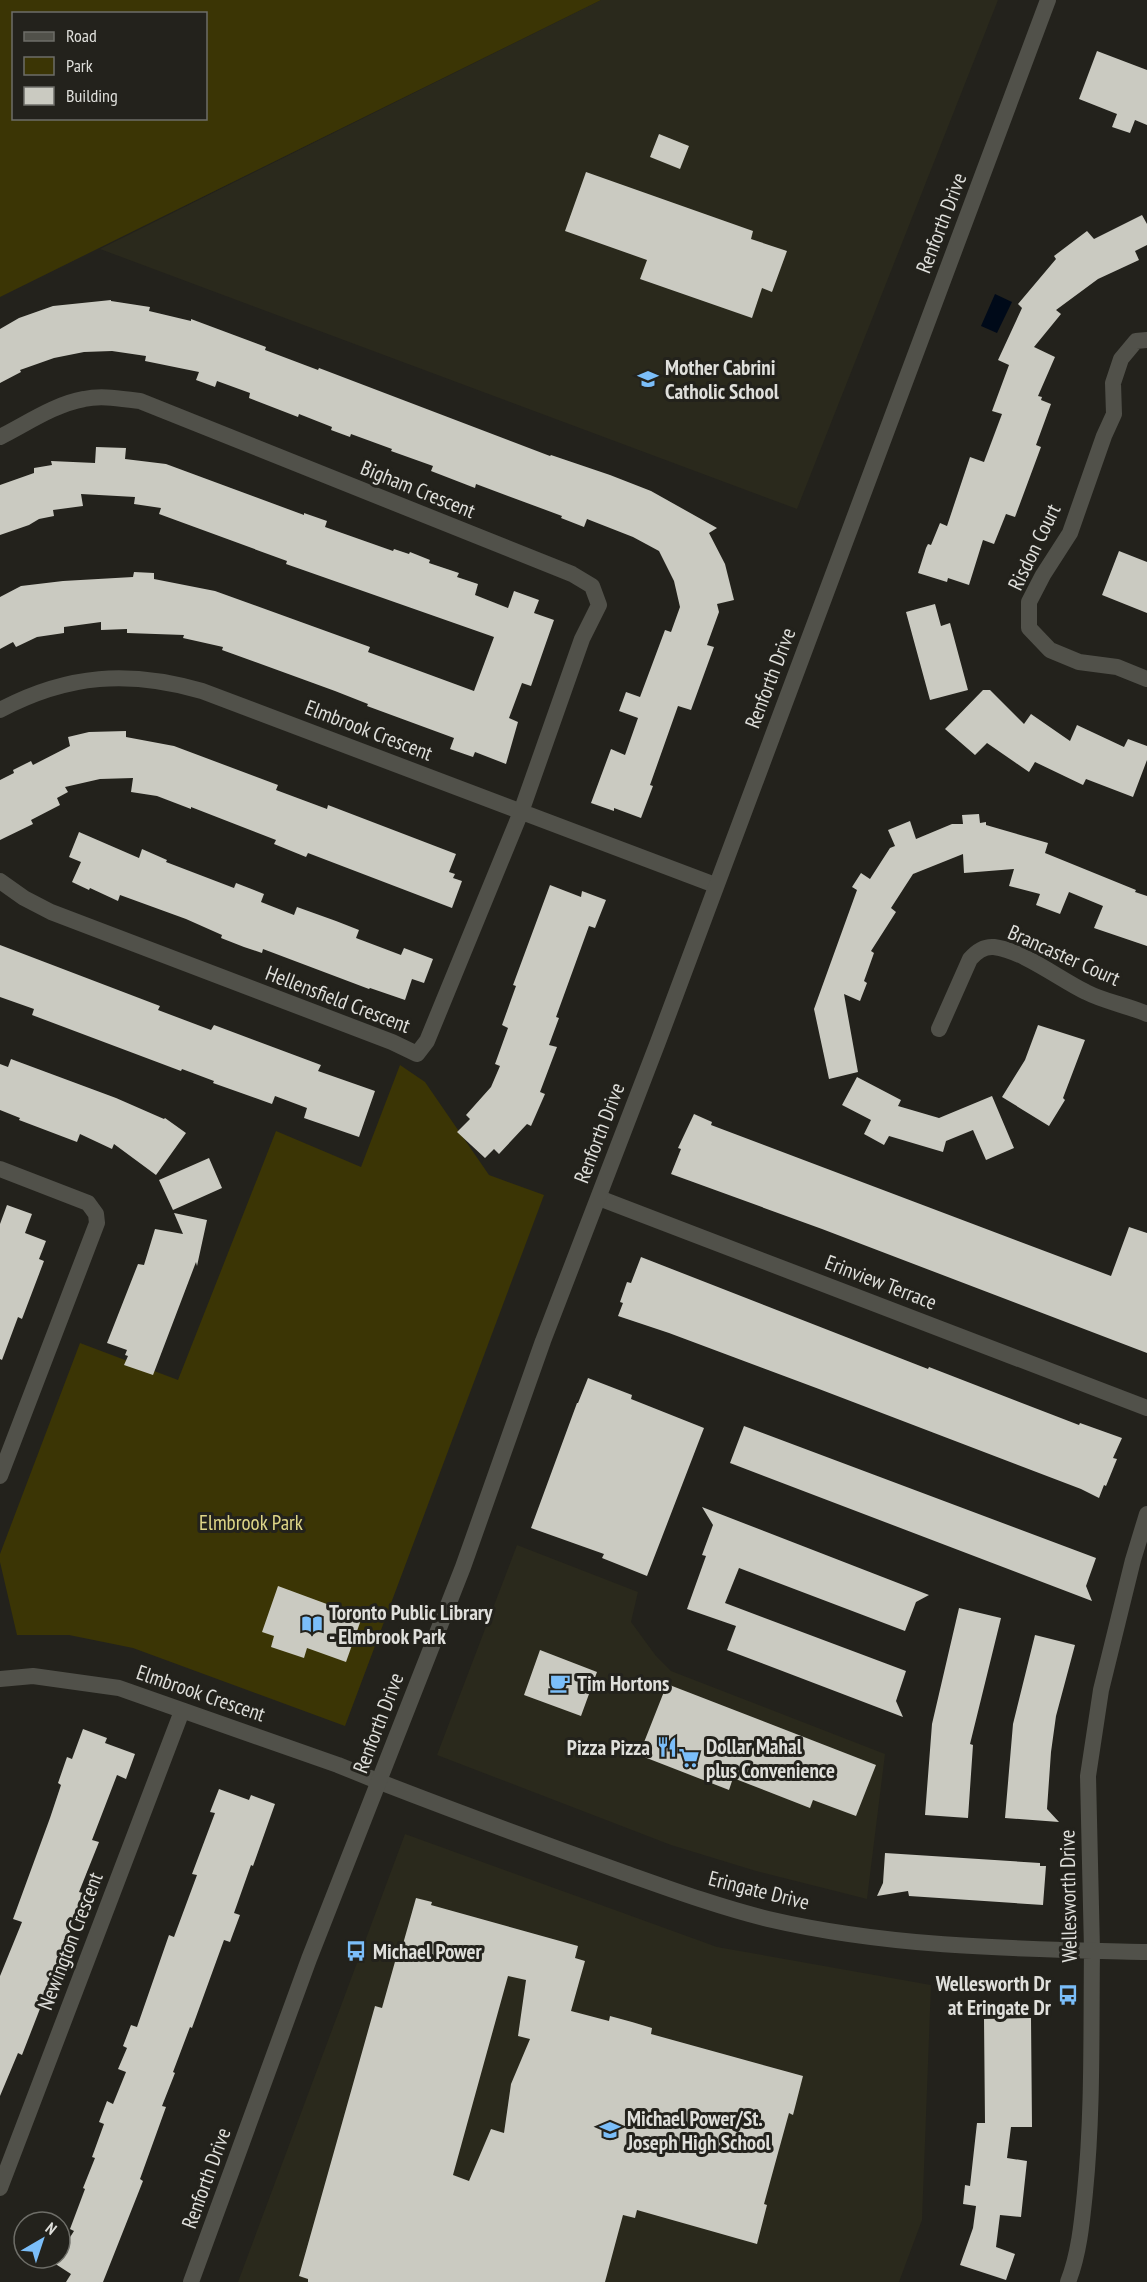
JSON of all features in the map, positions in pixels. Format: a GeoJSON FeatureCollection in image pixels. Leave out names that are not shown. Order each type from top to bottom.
{"type":"FeatureCollection","features":[{"type":"Feature","properties":{"kind":"street","name":"Renforth Drive"},"geometry":{"type":"LineString","coordinates":[[191,2282],[309,1959],[464,1568],[543,1341],[599,1198],[1048,0]]}},
{"type":"Feature","properties":{"kind":"street","name":"Risdon Court"},"geometry":{"type":"LineString","coordinates":[[1147,340],[1136,341],[1121,359],[1113,383],[1114,414],[1070,533],[1029,602],[1029,628],[1050,650],[1079,662],[1117,667],[1147,679]]}},
{"type":"Feature","properties":{"kind":"street","name":"Bigham Crescent"},"geometry":{"type":"LineString","coordinates":[[0,437],[64,405],[85,398],[140,401],[572,574],[592,586],[598,605],[582,639],[521,812]]}},
{"type":"Feature","properties":{"kind":"street","name":"Elmbrook Crescent"},"geometry":{"type":"LineString","coordinates":[[0,710],[46,689],[98,678],[175,683],[202,691],[715,885]]}},
{"type":"Feature","properties":{"kind":"street","name":"Hellensfield Crescent"},"geometry":{"type":"LineString","coordinates":[[0,881],[24,898],[51,912],[392,1042],[417,1054],[427,1041],[521,812]]}},
{"type":"Feature","properties":{"kind":"street","name":"Brancaster Court"},"geometry":{"type":"LineString","coordinates":[[939,1029],[970,959],[975,953],[994,947],[1041,966],[1087,993],[1147,1014]]}},
{"type":"Feature","properties":{"kind":"street"},"geometry":{"type":"LineString","coordinates":[[0,1169],[88,1203],[96,1214],[97,1223],[0,1476]]}},
{"type":"Feature","properties":{"kind":"street","name":"Erinview Terrace"},"geometry":{"type":"LineString","coordinates":[[599,1198],[1147,1408]]}},
{"type":"Feature","properties":{"kind":"street","name":"Wellesworth Drive"},"geometry":{"type":"LineString","coordinates":[[1068,2282],[1073,2268],[1083,2211],[1089,2150],[1092,1950],[1088,1776],[1101,1690],[1133,1560],[1147,1514]]}},
{"type":"Feature","properties":{"kind":"street","name":"Elmbrook Crescent"},"geometry":{"type":"LineString","coordinates":[[0,1679],[33,1676],[62,1678],[119,1688],[380,1782]]}},
{"type":"Feature","properties":{"kind":"street","name":"Newington Crescent"},"geometry":{"type":"LineString","coordinates":[[0,2188],[182,1711]]}},
{"type":"Feature","properties":{"kind":"street","name":"Eringate Drive"},"geometry":{"type":"LineString","coordinates":[[380,1782],[644,1880],[769,1919],[847,1934],[898,1940],[1147,1952]]}},
{"type":"Feature","properties":{"kind":"shaded area","name":"Mother Cabrini Catholic School"},"geometry":{"type":"Polygon","coordinates":[[[601,0],[998,0],[797,509],[100,249],[601,0]]]}},
{"type":"Feature","properties":{"kind":"shaded area"},"geometry":{"type":"Polygon","coordinates":[[[517,1545],[638,1592],[631,1622],[656,1656],[671,1671],[885,1754],[867,1899],[756,1871],[671,1845],[437,1755],[517,1545]]]}},
{"type":"Feature","properties":{"kind":"shaded area","name":"Michael Power/St. Joseph High School"},"geometry":{"type":"Polygon","coordinates":[[[405,1834],[717,1947],[931,1985],[922,2220],[899,2282],[238,2282],[405,1834]]]}},
{"type":"Feature","properties":{"kind":"green space"},"geometry":{"type":"Polygon","coordinates":[[[0,0],[601,0],[0,297],[0,0]]]}},
{"type":"Feature","properties":{"kind":"green space","name":"Elmbrook Park"},"geometry":{"type":"Polygon","coordinates":[[[400,1065],[425,1082],[489,1175],[544,1195],[345,1726],[133,1648],[69,1635],[17,1635],[0,1554],[80,1343],[178,1380],[276,1131],[361,1167],[400,1065]]]}},
{"type":"Feature","properties":{"kind":"water"},"geometry":{"type":"Polygon","coordinates":[[[995,294],[1012,302],[997,333],[981,326],[995,294]]]}},
{"type":"Feature","properties":{"kind":"building"},"geometry":{"type":"Polygon","coordinates":[[[1097,51],[1147,70],[1147,125],[1135,120],[1130,133],[1112,127],[1117,114],[1079,99],[1097,51]]]}},
{"type":"Feature","properties":{"kind":"building"},"geometry":{"type":"Polygon","coordinates":[[[659,134],[689,146],[680,169],[650,157],[659,134]]]}},
{"type":"Feature","properties":{"kind":"building"},"geometry":{"type":"Polygon","coordinates":[[[586,172],[753,231],[751,239],[787,251],[772,292],[762,288],[752,318],[640,279],[647,260],[565,231],[586,172]]]}},
{"type":"Feature","properties":{"kind":"building"},"geometry":{"type":"Polygon","coordinates":[[[1142,215],[1147,224],[1147,245],[1135,251],[1139,260],[1098,279],[1056,310],[1061,314],[1034,347],[1055,357],[1038,396],[1042,397],[1041,400],[1051,404],[1036,445],[1041,447],[1015,517],[1006,514],[994,544],[983,540],[969,585],[948,578],[947,582],[918,573],[926,548],[928,544],[931,545],[940,523],[947,526],[970,457],[984,462],[1002,414],[992,411],[1009,365],[998,360],[1022,308],[1018,304],[1056,259],[1054,256],[1087,231],[1094,239],[1142,215]]]}},
{"type":"Feature","properties":{"kind":"building"},"geometry":{"type":"Polygon","coordinates":[[[111,300],[150,307],[149,311],[191,321],[191,319],[266,347],[265,350],[318,370],[319,368],[550,456],[610,475],[651,491],[717,528],[709,533],[725,564],[734,600],[717,604],[719,612],[707,645],[714,647],[691,710],[678,706],[650,785],[653,786],[641,818],[614,808],[614,811],[591,803],[611,749],[625,755],[638,718],[619,711],[626,692],[640,697],[665,630],[671,632],[680,607],[674,581],[659,551],[633,537],[587,519],[584,527],[561,518],[562,516],[476,484],[475,488],[431,471],[433,466],[391,451],[392,449],[351,434],[350,437],[331,430],[332,427],[249,398],[250,393],[217,381],[215,387],[196,380],[199,372],[145,361],[146,356],[112,351],[84,352],[54,358],[20,370],[21,372],[0,383],[0,329],[19,318],[53,306],[111,300]]]}},
{"type":"Feature","properties":{"kind":"building"},"geometry":{"type":"Polygon","coordinates":[[[96,447],[126,448],[125,459],[166,464],[304,515],[304,513],[327,521],[325,527],[393,551],[394,549],[409,554],[410,552],[430,560],[429,563],[459,573],[457,577],[478,584],[475,595],[508,608],[514,591],[539,600],[534,613],[554,620],[531,686],[522,683],[509,718],[518,722],[506,764],[475,752],[473,757],[450,749],[454,738],[222,650],[223,647],[183,638],[184,635],[127,633],[127,629],[101,630],[101,622],[64,627],[64,633],[37,637],[16,647],[13,642],[0,649],[0,597],[21,586],[133,577],[134,572],[154,573],[154,579],[215,591],[370,647],[368,652],[474,691],[494,637],[286,564],[287,561],[159,514],[161,508],[134,504],[135,497],[81,494],[83,506],[53,510],[54,516],[39,519],[0,535],[0,485],[34,473],[34,468],[52,465],[51,461],[95,463],[96,447]]]}},
{"type":"Feature","properties":{"kind":"building"},"geometry":{"type":"Polygon","coordinates":[[[1119,551],[1147,562],[1147,613],[1102,595],[1119,551]]]}},
{"type":"Feature","properties":{"kind":"building"},"geometry":{"type":"Polygon","coordinates":[[[935,604],[941,626],[950,623],[968,690],[930,700],[906,612],[935,604]]]}},
{"type":"Feature","properties":{"kind":"building"},"geometry":{"type":"Polygon","coordinates":[[[983,690],[990,690],[1024,724],[1031,714],[1070,741],[1077,725],[1124,747],[1128,739],[1147,746],[1147,760],[1133,797],[1086,779],[1083,785],[1035,762],[1029,772],[987,743],[975,755],[945,729],[983,690]]]}},
{"type":"Feature","properties":{"kind":"building"},"geometry":{"type":"Polygon","coordinates":[[[126,731],[126,737],[174,746],[278,785],[276,790],[327,809],[328,805],[456,854],[449,872],[455,874],[453,878],[462,881],[452,908],[308,853],[306,857],[274,844],[276,840],[191,807],[191,809],[157,796],[131,792],[133,778],[100,779],[65,787],[68,792],[57,798],[60,805],[31,820],[33,824],[0,840],[0,780],[31,761],[33,765],[70,746],[68,737],[89,732],[126,731]]]}},
{"type":"Feature","properties":{"kind":"building"},"geometry":{"type":"Polygon","coordinates":[[[979,814],[980,823],[986,822],[986,825],[1048,843],[1045,853],[1147,896],[1147,946],[1094,928],[1103,906],[1069,892],[1060,914],[1036,905],[1040,894],[1009,886],[1014,869],[964,873],[963,854],[913,874],[891,908],[896,912],[871,951],[874,953],[860,1001],[844,994],[858,1072],[829,1079],[814,1009],[857,890],[852,887],[861,873],[870,879],[890,848],[895,846],[888,830],[910,821],[916,839],[952,824],[963,824],[962,815],[979,814]]]}},
{"type":"Feature","properties":{"kind":"building"},"geometry":{"type":"Polygon","coordinates":[[[79,832],[139,858],[142,849],[167,860],[166,862],[234,888],[236,883],[264,894],[261,902],[294,915],[297,907],[336,921],[359,930],[356,938],[401,955],[404,948],[433,959],[424,983],[412,979],[405,1000],[369,989],[263,949],[262,953],[244,947],[221,938],[222,935],[186,919],[120,895],[118,901],[90,888],[89,890],[72,882],[81,862],[69,857],[79,832]]]}},
{"type":"Feature","properties":{"kind":"building"},"geometry":{"type":"Polygon","coordinates":[[[550,885],[581,897],[582,891],[606,900],[595,928],[589,926],[556,1017],[559,1018],[549,1045],[557,1047],[540,1092],[545,1094],[531,1126],[527,1124],[499,1154],[494,1149],[485,1158],[457,1132],[470,1119],[466,1115],[491,1087],[500,1066],[495,1064],[508,1028],[502,1025],[516,986],[513,985],[550,885]]]}},
{"type":"Feature","properties":{"kind":"building"},"geometry":{"type":"Polygon","coordinates":[[[0,945],[160,1006],[158,1010],[211,1030],[214,1025],[321,1065],[318,1071],[375,1091],[359,1137],[304,1118],[307,1108],[275,1096],[272,1104],[32,1015],[34,1009],[0,997],[0,945]]]}},
{"type":"Feature","properties":{"kind":"building"},"geometry":{"type":"Polygon","coordinates":[[[1038,1025],[1085,1040],[1063,1098],[1065,1100],[1049,1126],[1002,1097],[1025,1060],[1038,1025]]]}},
{"type":"Feature","properties":{"kind":"building"},"geometry":{"type":"Polygon","coordinates":[[[11,1059],[165,1118],[186,1133],[156,1175],[114,1144],[112,1149],[80,1134],[77,1142],[19,1120],[20,1118],[0,1110],[0,1064],[8,1067],[11,1059]]]}},
{"type":"Feature","properties":{"kind":"building"},"geometry":{"type":"Polygon","coordinates":[[[857,1077],[901,1100],[898,1106],[939,1118],[992,1096],[1014,1148],[986,1160],[973,1130],[946,1141],[943,1152],[889,1136],[884,1145],[864,1134],[871,1120],[842,1105],[857,1077]]]}},
{"type":"Feature","properties":{"kind":"building"},"geometry":{"type":"Polygon","coordinates":[[[694,1114],[712,1122],[711,1125],[1111,1276],[1129,1227],[1147,1233],[1147,1353],[671,1174],[681,1149],[678,1148],[694,1114]]]}},
{"type":"Feature","properties":{"kind":"building"},"geometry":{"type":"Polygon","coordinates":[[[209,1158],[222,1188],[173,1210],[159,1180],[209,1158]]]}},
{"type":"Feature","properties":{"kind":"building"},"geometry":{"type":"Polygon","coordinates":[[[7,1205],[32,1214],[25,1233],[46,1241],[39,1259],[44,1261],[22,1319],[18,1317],[2,1360],[0,1359],[0,1224],[7,1205]]]}},
{"type":"Feature","properties":{"kind":"building"},"geometry":{"type":"Polygon","coordinates":[[[174,1213],[207,1220],[197,1266],[196,1262],[153,1375],[124,1365],[128,1356],[125,1355],[127,1350],[107,1343],[138,1264],[144,1265],[155,1229],[183,1234],[174,1213]]]}},
{"type":"Feature","properties":{"kind":"building"},"geometry":{"type":"Polygon","coordinates":[[[641,1257],[928,1369],[929,1367],[1079,1425],[1080,1423],[1122,1438],[1113,1458],[1117,1459],[1106,1486],[1104,1485],[1099,1498],[1081,1489],[819,1389],[618,1316],[627,1282],[631,1283],[641,1257]]]}},
{"type":"Feature","properties":{"kind":"building"},"geometry":{"type":"Polygon","coordinates":[[[588,1378],[632,1395],[631,1399],[704,1428],[647,1576],[602,1558],[604,1554],[531,1528],[588,1378]]]}},
{"type":"Feature","properties":{"kind":"building"},"geometry":{"type":"Polygon","coordinates":[[[744,1426],[1096,1558],[1086,1586],[1092,1601],[730,1463],[744,1426]]]}},
{"type":"Feature","properties":{"kind":"building"},"geometry":{"type":"Polygon","coordinates":[[[702,1507],[929,1595],[916,1602],[905,1631],[739,1568],[725,1603],[906,1671],[896,1701],[903,1717],[727,1650],[736,1626],[687,1609],[706,1556],[702,1555],[713,1525],[702,1507]]]}},
{"type":"Feature","properties":{"kind":"building","name":"Toronto Public Library - Elmbrook Park"},"geometry":{"type":"Polygon","coordinates":[[[278,1586],[362,1617],[346,1662],[307,1648],[304,1658],[271,1647],[274,1636],[262,1632],[278,1586]]]}},
{"type":"Feature","properties":{"kind":"building"},"geometry":{"type":"Polygon","coordinates":[[[959,1608],[1001,1618],[970,1744],[973,1745],[968,1818],[925,1815],[932,1724],[959,1608]]]}},
{"type":"Feature","properties":{"kind":"building"},"geometry":{"type":"Polygon","coordinates":[[[1035,1635],[1075,1645],[1056,1716],[1051,1752],[1047,1809],[1059,1822],[1005,1818],[1013,1724],[1035,1635]]]}},
{"type":"Feature","properties":{"kind":"building","name":"Tim Hortons"},"geometry":{"type":"Polygon","coordinates":[[[540,1650],[597,1672],[581,1716],[524,1695],[540,1650]]]}},
{"type":"Feature","properties":{"kind":"building"},"geometry":{"type":"Polygon","coordinates":[[[667,1684],[876,1765],[856,1816],[813,1800],[810,1808],[733,1778],[729,1790],[639,1755],[667,1684]]]}},
{"type":"Feature","properties":{"kind":"building"},"geometry":{"type":"Polygon","coordinates":[[[83,1729],[107,1738],[105,1743],[135,1754],[126,1779],[117,1775],[92,1840],[99,1842],[79,1892],[83,1893],[71,1929],[22,2055],[18,2053],[0,2096],[0,1976],[22,1922],[13,1919],[61,1785],[58,1783],[67,1757],[72,1759],[83,1729]]]}},
{"type":"Feature","properties":{"kind":"building"},"geometry":{"type":"Polygon","coordinates":[[[219,1789],[249,1800],[251,1795],[275,1804],[234,1913],[240,1915],[230,1942],[224,1940],[192,2028],[190,2027],[173,2072],[175,2073],[162,2106],[166,2107],[140,2179],[143,2181],[103,2282],[66,2282],[71,2274],[65,2270],[72,2270],[72,2234],[74,2231],[72,2224],[95,2158],[92,2157],[104,2124],[99,2122],[107,2101],[113,2104],[126,2072],[118,2069],[127,2048],[123,2046],[131,2025],[137,2027],[169,1935],[174,1937],[197,1875],[192,1874],[215,1813],[210,1812],[219,1789]]]}},
{"type":"Feature","properties":{"kind":"building"},"geometry":{"type":"Polygon","coordinates":[[[885,1853],[1040,1863],[1040,1866],[1046,1866],[1043,1905],[909,1896],[908,1891],[877,1896],[883,1883],[885,1853]]]}},
{"type":"Feature","properties":{"kind":"building"},"geometry":{"type":"Polygon","coordinates":[[[416,1898],[432,1902],[431,1905],[578,1946],[575,1958],[585,1961],[571,2011],[609,2021],[610,2016],[632,2022],[652,2028],[651,2034],[803,2076],[793,2115],[789,2113],[764,2204],[767,2205],[757,2244],[637,2210],[635,2218],[623,2215],[605,2282],[308,2282],[308,2279],[299,2276],[375,2006],[382,2008],[398,1951],[401,1951],[416,1898]],[[508,1976],[453,2175],[469,2181],[491,2129],[504,2133],[511,2084],[530,2039],[518,2036],[526,1980],[508,1976]]]}},
{"type":"Feature","properties":{"kind":"building"},"geometry":{"type":"Polygon","coordinates":[[[1031,2018],[1032,2127],[1011,2127],[1007,2158],[1027,2161],[1021,2217],[1000,2215],[996,2247],[1015,2254],[1006,2280],[960,2265],[973,2228],[976,2206],[963,2204],[965,2185],[970,2186],[977,2123],[985,2123],[984,2019],[1031,2018]]]}},
{"type":"Feature","properties":{"kind":"place","name":"Mother Cabrini Catholic School"},"geometry":{"type":"Point","coordinates":[648,379]}},
{"type":"Feature","properties":{"kind":"place","name":"Toronto Public Library - Elmbrook Park"},"geometry":{"type":"Point","coordinates":[312,1624]}},
{"type":"Feature","properties":{"kind":"place","name":"Tim Hortons"},"geometry":{"type":"Point","coordinates":[560,1683]}},
{"type":"Feature","properties":{"kind":"place","name":"Pizza Pizza"},"geometry":{"type":"Point","coordinates":[667,1747]}},
{"type":"Feature","properties":{"kind":"place","name":"Dollar Mahal plus Convenience"},"geometry":{"type":"Point","coordinates":[689,1758]}},
{"type":"Feature","properties":{"kind":"place","name":"Michael Power"},"geometry":{"type":"Point","coordinates":[356,1951]}},
{"type":"Feature","properties":{"kind":"place","name":"Wellesworth Dr at Eringate Dr"},"geometry":{"type":"Point","coordinates":[1068,1995]}},
{"type":"Feature","properties":{"kind":"place","name":"Michael Power/St. Joseph High School"},"geometry":{"type":"Point","coordinates":[610,2130]}}]}
